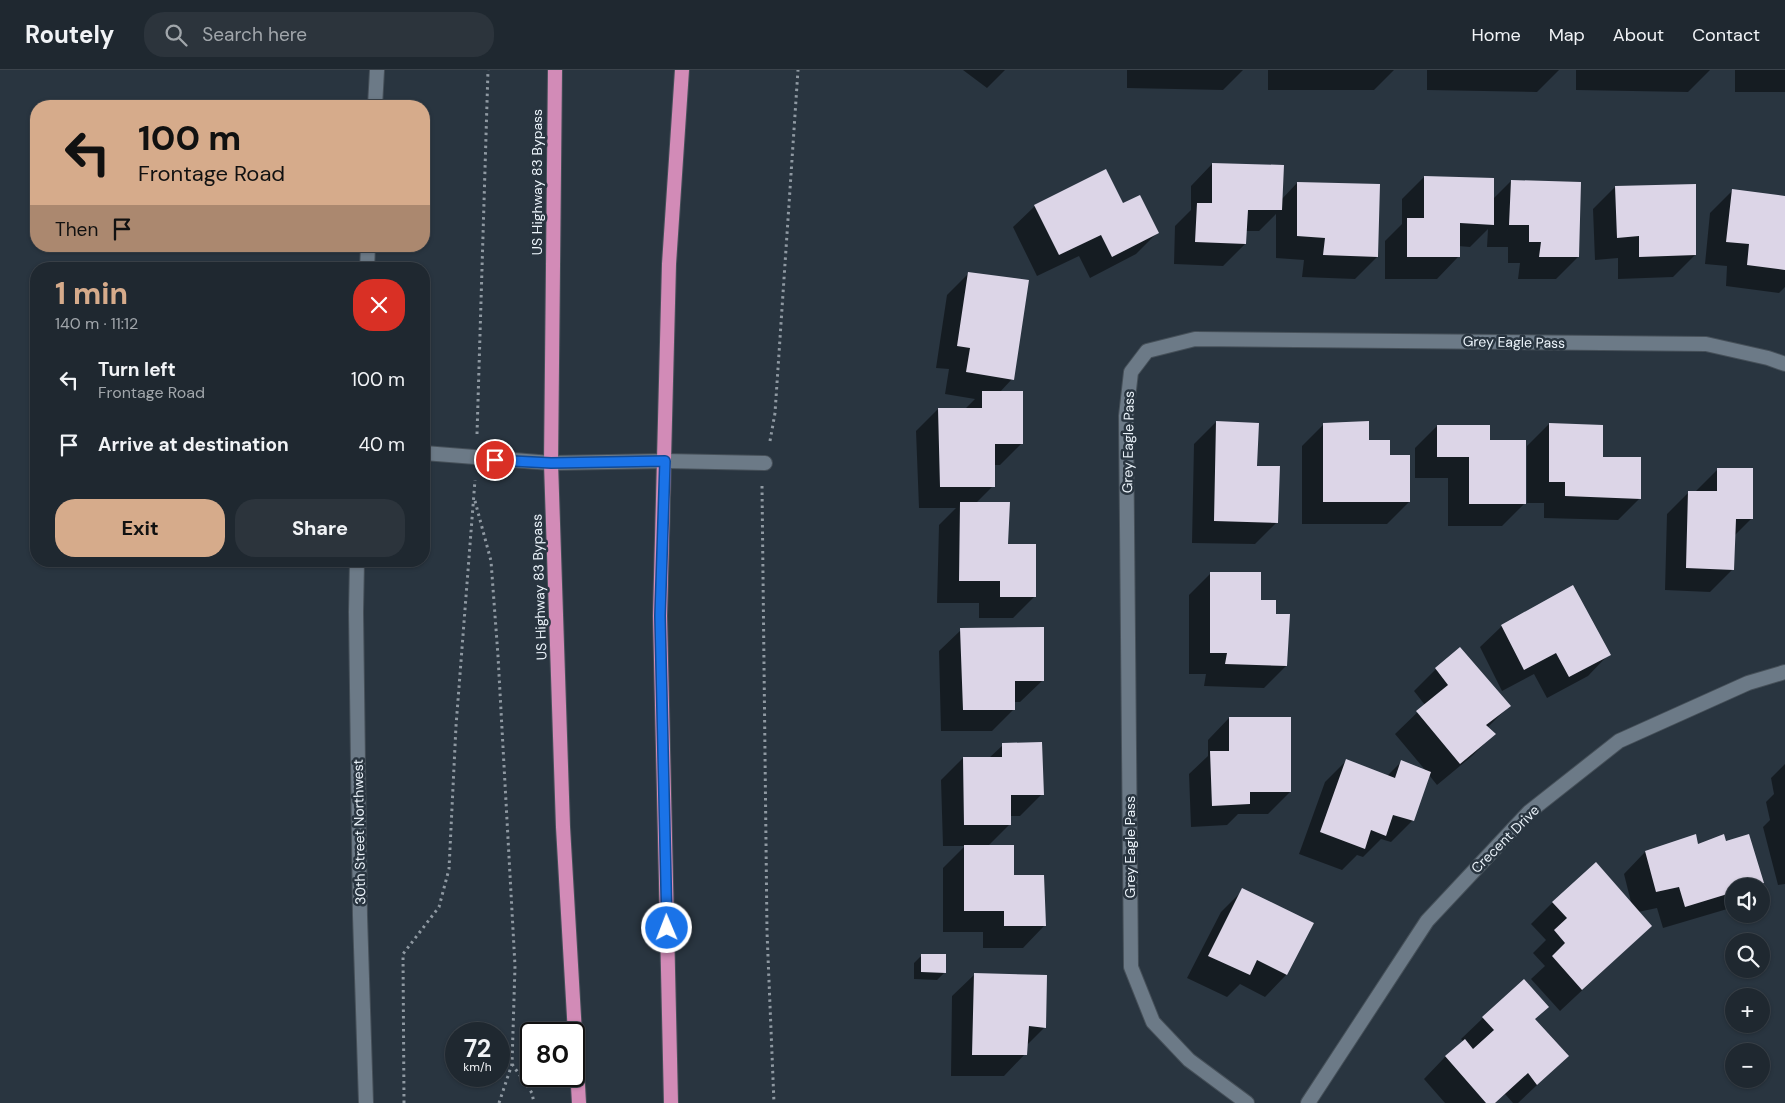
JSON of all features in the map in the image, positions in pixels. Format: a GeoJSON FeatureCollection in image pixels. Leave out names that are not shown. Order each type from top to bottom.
{"type":"FeatureCollection","features":[{"type":"Feature","properties":{"kind":"highway","name":"US Highway 83 Bypass"},"geometry":{"type":"LineString","coordinates":[[554,70],[551,463],[562,827],[579,1103]]}},
{"type":"Feature","properties":{"kind":"highway"},"geometry":{"type":"LineString","coordinates":[[670,1103],[660,616],[669,264],[682,70]]}},
{"type":"Feature","properties":{"kind":"street"},"geometry":{"type":"LineString","coordinates":[[375,100],[377,70]]}},
{"type":"Feature","properties":{"kind":"street","name":"Grey Eagle Pass"},"geometry":{"type":"LineString","coordinates":[[1247,1103],[1189,1060],[1154,1022],[1131,966],[1126,416],[1131,372],[1147,351],[1195,339],[1706,344],[1768,358],[1785,364]]}},
{"type":"Feature","properties":{"kind":"street"},"geometry":{"type":"LineString","coordinates":[[430,454],[551,463],[665,461],[765,463]]}},
{"type":"Feature","properties":{"kind":"street","name":"30th Street Northwest"},"geometry":{"type":"LineString","coordinates":[[357,567],[360,916],[366,1103]]}},
{"type":"Feature","properties":{"kind":"street","name":"Crecent Drive"},"geometry":{"type":"LineString","coordinates":[[1308,1103],[1427,921],[1529,812],[1619,741],[1748,683],[1785,672]]}},
{"type":"Feature","properties":{"kind":"path"},"geometry":{"type":"LineString","coordinates":[[404,1103],[403,954],[439,907],[449,869],[456,726],[476,458],[488,70]]}},
{"type":"Feature","properties":{"kind":"path"},"geometry":{"type":"LineString","coordinates":[[774,1103],[767,932],[761,492],[775,412],[798,70]]}},
{"type":"Feature","properties":{"kind":"path"},"geometry":{"type":"LineString","coordinates":[[474,498],[491,561],[515,966],[512,1064],[499,1103]]}},
{"type":"Feature","properties":{"kind":"path"},"geometry":{"type":"LineString","coordinates":[[512,1064],[532,1093],[534,1103]]}},
{"type":"Feature","properties":{"kind":"building"},"geometry":{"type":"Polygon","coordinates":[[[1212,163],[1284,165],[1282,210],[1248,210],[1246,244],[1195,242],[1197,203],[1212,203],[1212,163]]]}},
{"type":"Feature","properties":{"kind":"building"},"geometry":{"type":"Polygon","coordinates":[[[1106,169],[1123,203],[1140,195],[1159,233],[1112,257],[1101,235],[1059,255],[1034,205],[1106,169]]]}},
{"type":"Feature","properties":{"kind":"building"},"geometry":{"type":"Polygon","coordinates":[[[1424,176],[1494,178],[1494,225],[1460,223],[1460,257],[1407,257],[1407,218],[1424,218],[1424,176]]]}},
{"type":"Feature","properties":{"kind":"building"},"geometry":{"type":"Polygon","coordinates":[[[1511,180],[1581,182],[1579,257],[1539,257],[1541,242],[1529,242],[1529,225],[1509,225],[1511,180]]]}},
{"type":"Feature","properties":{"kind":"building"},"geometry":{"type":"Polygon","coordinates":[[[1297,182],[1380,184],[1378,257],[1323,255],[1325,238],[1297,236],[1297,182]]]}},
{"type":"Feature","properties":{"kind":"building"},"geometry":{"type":"Polygon","coordinates":[[[1696,184],[1696,255],[1639,257],[1639,236],[1617,238],[1615,186],[1696,184]]]}},
{"type":"Feature","properties":{"kind":"building"},"geometry":{"type":"Polygon","coordinates":[[[1732,189],[1785,196],[1785,270],[1747,265],[1749,244],[1726,242],[1732,189]]]}},
{"type":"Feature","properties":{"kind":"building"},"geometry":{"type":"Polygon","coordinates":[[[968,272],[1029,280],[1014,380],[966,372],[970,348],[957,346],[968,272]]]}},
{"type":"Feature","properties":{"kind":"building"},"geometry":{"type":"Polygon","coordinates":[[[982,391],[1023,391],[1023,444],[995,444],[995,487],[940,487],[938,408],[982,408],[982,391]]]}},
{"type":"Feature","properties":{"kind":"building"},"geometry":{"type":"Polygon","coordinates":[[[1216,421],[1259,423],[1257,466],[1280,466],[1278,523],[1214,521],[1216,421]]]}},
{"type":"Feature","properties":{"kind":"building"},"geometry":{"type":"Polygon","coordinates":[[[1369,421],[1369,440],[1390,440],[1390,455],[1410,455],[1410,502],[1323,502],[1323,423],[1369,421]]]}},
{"type":"Feature","properties":{"kind":"building"},"geometry":{"type":"Polygon","coordinates":[[[1549,423],[1603,425],[1603,457],[1641,457],[1641,499],[1565,496],[1565,482],[1549,482],[1549,423]]]}},
{"type":"Feature","properties":{"kind":"building"},"geometry":{"type":"Polygon","coordinates":[[[1437,425],[1490,425],[1490,440],[1526,440],[1526,504],[1469,504],[1469,457],[1437,457],[1437,425]]]}},
{"type":"Feature","properties":{"kind":"building"},"geometry":{"type":"Polygon","coordinates":[[[1717,468],[1753,468],[1753,519],[1736,519],[1734,570],[1686,568],[1688,491],[1717,491],[1717,468]]]}},
{"type":"Feature","properties":{"kind":"building"},"geometry":{"type":"Polygon","coordinates":[[[960,502],[1010,502],[1008,544],[1036,544],[1036,597],[1000,597],[1000,581],[959,581],[960,502]]]}},
{"type":"Feature","properties":{"kind":"building"},"geometry":{"type":"Polygon","coordinates":[[[1210,572],[1261,572],[1261,600],[1276,600],[1276,614],[1290,614],[1287,666],[1225,664],[1227,653],[1210,653],[1210,572]]]}},
{"type":"Feature","properties":{"kind":"building"},"geometry":{"type":"Polygon","coordinates":[[[1573,585],[1611,655],[1569,677],[1556,653],[1524,670],[1501,625],[1573,585]]]}},
{"type":"Feature","properties":{"kind":"building"},"geometry":{"type":"Polygon","coordinates":[[[1044,627],[1044,681],[1015,681],[1015,710],[963,710],[960,628],[1044,627]]]}},
{"type":"Feature","properties":{"kind":"building"},"geometry":{"type":"Polygon","coordinates":[[[1460,647],[1511,706],[1486,725],[1496,734],[1460,764],[1416,711],[1448,685],[1435,668],[1460,647]]]}},
{"type":"Feature","properties":{"kind":"building"},"geometry":{"type":"Polygon","coordinates":[[[1229,717],[1291,717],[1291,792],[1250,792],[1250,804],[1212,806],[1210,751],[1229,751],[1229,717]]]}},
{"type":"Feature","properties":{"kind":"building"},"geometry":{"type":"Polygon","coordinates":[[[1042,742],[1044,795],[1011,795],[1011,825],[964,825],[963,757],[1002,757],[1002,743],[1042,742]]]}},
{"type":"Feature","properties":{"kind":"building"},"geometry":{"type":"Polygon","coordinates":[[[1346,759],[1395,778],[1401,760],[1431,772],[1414,821],[1393,815],[1386,836],[1371,830],[1365,849],[1320,832],[1346,759]]]}},
{"type":"Feature","properties":{"kind":"building"},"geometry":{"type":"Polygon","coordinates":[[[1696,834],[1698,844],[1724,834],[1726,841],[1749,834],[1762,878],[1725,878],[1725,895],[1685,907],[1679,887],[1656,892],[1645,851],[1696,834]]]}},
{"type":"Feature","properties":{"kind":"building"},"geometry":{"type":"Polygon","coordinates":[[[964,845],[1014,845],[1014,875],[1044,875],[1046,926],[1004,926],[1004,911],[964,911],[964,845]]]}},
{"type":"Feature","properties":{"kind":"building"},"geometry":{"type":"Polygon","coordinates":[[[1596,862],[1652,926],[1582,990],[1552,956],[1565,943],[1554,930],[1567,918],[1552,902],[1596,862]]]}},
{"type":"Feature","properties":{"kind":"building"},"geometry":{"type":"Polygon","coordinates":[[[1242,888],[1314,923],[1287,975],[1257,960],[1250,975],[1208,956],[1242,888]]]}},
{"type":"Feature","properties":{"kind":"building"},"geometry":{"type":"Polygon","coordinates":[[[921,954],[946,954],[946,973],[921,972],[921,954]]]}},
{"type":"Feature","properties":{"kind":"building"},"geometry":{"type":"Polygon","coordinates":[[[974,973],[1047,975],[1046,1028],[1029,1026],[1027,1055],[972,1055],[974,973]]]}},
{"type":"Feature","properties":{"kind":"building"},"geometry":{"type":"Polygon","coordinates":[[[1524,979],[1549,1007],[1535,1019],[1569,1056],[1537,1085],[1528,1073],[1495,1103],[1486,1103],[1445,1056],[1465,1039],[1473,1049],[1494,1030],[1482,1017],[1524,979]]]}},
{"type":"Feature","properties":{"kind":"route"},"geometry":{"type":"LineString","coordinates":[[495,460],[551,463],[665,461],[660,616],[667,928]]}}]}
